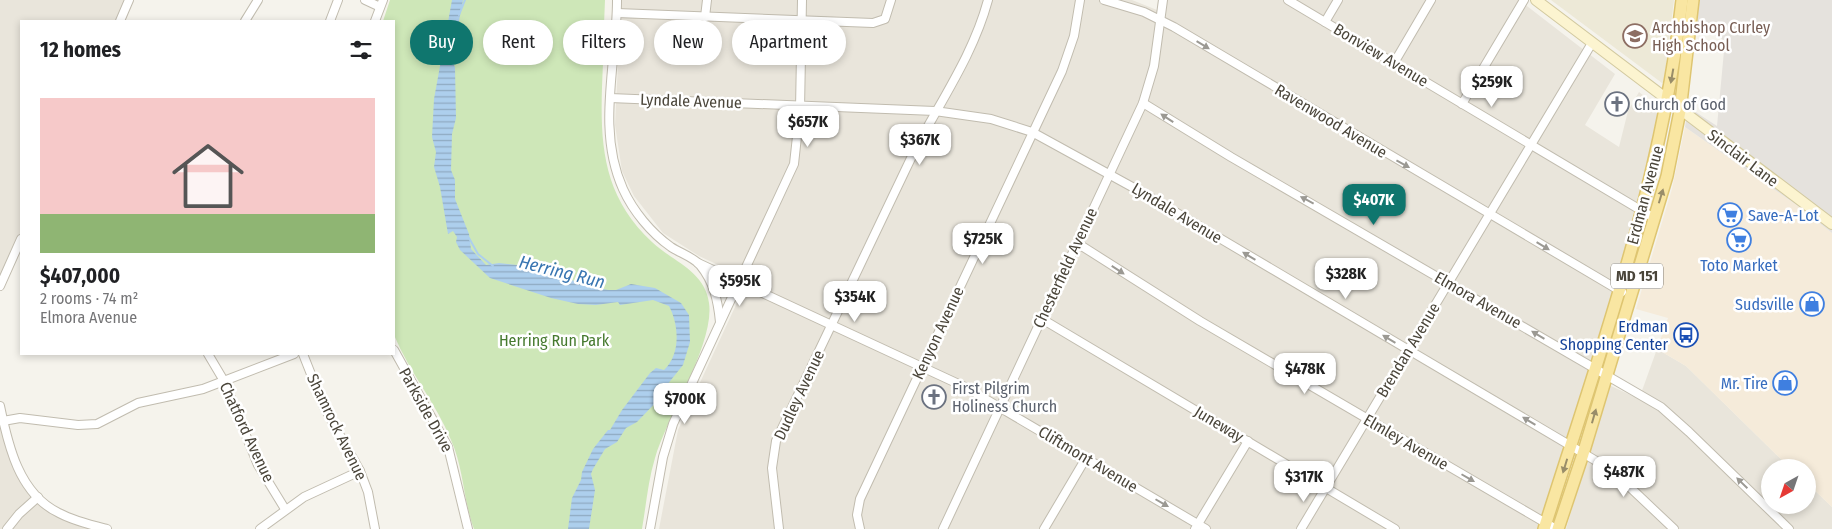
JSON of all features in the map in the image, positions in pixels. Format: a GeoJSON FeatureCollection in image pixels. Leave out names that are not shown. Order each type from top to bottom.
{"type":"FeatureCollection","features":[{"type":"Feature","properties":{"kind":"main road","name":"Sinclair Lane"},"geometry":{"type":"LineString","coordinates":[[1536,0],[1680,111],[1832,224]]}},
{"type":"Feature","properties":{"kind":"main road","name":"Erdman Avenue"},"geometry":{"type":"LineString","coordinates":[[1551,528],[1571,446],[1620,290],[1642,211],[1667,101],[1682,0]]}},
{"type":"Feature","properties":{"kind":"main road","name":"Erdman Avenue"},"geometry":{"type":"LineString","coordinates":[[1551,528],[1583,454],[1605,376],[1667,176],[1680,111],[1693,0]]}},
{"type":"Feature","properties":{"kind":"street"},"geometry":{"type":"LineString","coordinates":[[120,20],[129,0]]}},
{"type":"Feature","properties":{"kind":"street"},"geometry":{"type":"LineString","coordinates":[[246,20],[258,0]]}},
{"type":"Feature","properties":{"kind":"street"},"geometry":{"type":"LineString","coordinates":[[330,20],[338,0]]}},
{"type":"Feature","properties":{"kind":"street"},"geometry":{"type":"LineString","coordinates":[[365,0],[382,3],[375,20]]}},
{"type":"Feature","properties":{"kind":"street","name":"Cliftmont Avenue"},"geometry":{"type":"LineString","coordinates":[[616,0],[617,13],[610,98],[609,144],[613,163],[629,201],[660,238],[698,263],[741,281],[966,387],[1197,527],[1206,529]]}},
{"type":"Feature","properties":{"kind":"street"},"geometry":{"type":"LineString","coordinates":[[705,17],[707,0]]}},
{"type":"Feature","properties":{"kind":"street"},"geometry":{"type":"LineString","coordinates":[[650,529],[667,439],[794,164],[800,106],[802,0]]}},
{"type":"Feature","properties":{"kind":"street"},"geometry":{"type":"LineString","coordinates":[[617,13],[876,23],[885,19],[892,0]]}},
{"type":"Feature","properties":{"kind":"street","name":"Dudley Avenue"},"geometry":{"type":"LineString","coordinates":[[779,529],[772,468],[774,448],[935,110],[956,79],[975,37],[988,0]]}},
{"type":"Feature","properties":{"kind":"street","name":"Kenyon Avenue"},"geometry":{"type":"LineString","coordinates":[[860,529],[857,515],[860,499],[1065,63],[1074,36],[1080,0]]}},
{"type":"Feature","properties":{"kind":"street","name":"Ravenwood Avenue"},"geometry":{"type":"LineString","coordinates":[[1104,0],[1144,12],[1161,20],[1620,290],[1630,298]]}},
{"type":"Feature","properties":{"kind":"street","name":"Chesterfield Avenue"},"geometry":{"type":"LineString","coordinates":[[943,529],[1143,103],[1154,66],[1163,0]]}},
{"type":"Feature","properties":{"kind":"street","name":"Bonview Avenue"},"geometry":{"type":"LineString","coordinates":[[1288,0],[1654,218]]}},
{"type":"Feature","properties":{"kind":"street"},"geometry":{"type":"LineString","coordinates":[[1325,22],[1338,0]]}},
{"type":"Feature","properties":{"kind":"street"},"geometry":{"type":"LineString","coordinates":[[1394,63],[1431,0]]}},
{"type":"Feature","properties":{"kind":"street"},"geometry":{"type":"LineString","coordinates":[[1462,104],[1524,0]]}},
{"type":"Feature","properties":{"kind":"street","name":"Brendan Avenue"},"geometry":{"type":"LineString","coordinates":[[1301,529],[1592,43]]}},
{"type":"Feature","properties":{"kind":"street","name":"Lyndale Avenue"},"geometry":{"type":"LineString","coordinates":[[610,98],[935,110],[991,119],[1032,132],[1110,174],[1571,446],[1617,475],[1674,529]]}},
{"type":"Feature","properties":{"kind":"street","name":"Elmora Avenue"},"geometry":{"type":"LineString","coordinates":[[1143,103],[1238,161],[1448,282],[1605,376],[1644,396],[1673,417],[1789,529]]}},
{"type":"Feature","properties":{"kind":"street","name":"Elmley Avenue"},"geometry":{"type":"LineString","coordinates":[[1077,243],[1166,300],[1551,528]]}},
{"type":"Feature","properties":{"kind":"street"},"geometry":{"type":"LineString","coordinates":[[0,286],[20,245]]}},
{"type":"Feature","properties":{"kind":"street"},"geometry":{"type":"LineString","coordinates":[[698,263],[715,292],[720,322]]}},
{"type":"Feature","properties":{"kind":"street","name":"Juneway"},"geometry":{"type":"LineString","coordinates":[[1042,319],[1396,529]]}},
{"type":"Feature","properties":{"kind":"street","name":"Parkside Drive"},"geometry":{"type":"LineString","coordinates":[[395,352],[448,447],[468,529]]}},
{"type":"Feature","properties":{"kind":"street","name":"Chatford Avenue"},"geometry":{"type":"LineString","coordinates":[[209,355],[224,381],[258,464],[285,509]]}},
{"type":"Feature","properties":{"kind":"street"},"geometry":{"type":"LineString","coordinates":[[3,421],[20,418],[90,425],[108,420],[138,402],[202,389],[291,355]]}},
{"type":"Feature","properties":{"kind":"street","name":"Shamrock Avenue"},"geometry":{"type":"LineString","coordinates":[[303,355],[324,407],[360,471],[368,492],[375,529]]}},
{"type":"Feature","properties":{"kind":"street"},"geometry":{"type":"LineString","coordinates":[[0,406],[20,474],[38,497],[57,513],[106,529]]}},
{"type":"Feature","properties":{"kind":"street"},"geometry":{"type":"LineString","coordinates":[[1197,527],[1248,441]]}},
{"type":"Feature","properties":{"kind":"street"},"geometry":{"type":"LineString","coordinates":[[1044,529],[1086,458]]}},
{"type":"Feature","properties":{"kind":"street"},"geometry":{"type":"LineString","coordinates":[[260,529],[285,509],[319,488],[360,471]]}},
{"type":"Feature","properties":{"kind":"street"},"geometry":{"type":"LineString","coordinates":[[7,529],[18,514],[38,497]]}},
{"type":"Feature","properties":{"kind":"shaded area"},"geometry":{"type":"Polygon","coordinates":[[[0,0],[129,0],[120,20],[20,20],[20,241],[0,286],[0,0]]]}},
{"type":"Feature","properties":{"kind":"shaded area"},"geometry":{"type":"Polygon","coordinates":[[[621,0],[1132,0],[1157,10],[1158,0],[1519,0],[1615,74],[1585,125],[1619,147],[1628,111],[1639,92],[1659,108],[1652,155],[1632,235],[1539,529],[659,529],[678,430],[748,279],[699,256],[663,233],[634,196],[622,171],[615,125],[618,65],[644,65],[644,20],[620,20],[621,0]]]}},
{"type":"Feature","properties":{"kind":"shaded area","name":"Archbishop Curley High School"},"geometry":{"type":"Polygon","coordinates":[[[1551,0],[1674,0],[1664,82],[1662,83],[1551,0]]]}},
{"type":"Feature","properties":{"kind":"shaded area"},"geometry":{"type":"Polygon","coordinates":[[[1699,0],[1832,0],[1832,233],[1798,206],[1685,127],[1688,107],[1717,126],[1724,51],[1721,36],[1696,32],[1699,0]]]}},
{"type":"Feature","properties":{"kind":"shaded area","name":"Erdman Shopping Center"},"geometry":{"type":"Polygon","coordinates":[[[1685,127],[1798,206],[1832,233],[1832,507],[1816,492],[1816,459],[1781,459],[1686,366],[1657,349],[1668,318],[1636,309],[1672,189],[1685,127]]]}},
{"type":"Feature","properties":{"kind":"shaded area"},"geometry":{"type":"Polygon","coordinates":[[[1657,349],[1686,366],[1781,459],[1761,459],[1761,514],[1816,514],[1816,492],[1832,507],[1832,529],[1566,529],[1609,385],[1639,399],[1657,349]]]}},
{"type":"Feature","properties":{"kind":"shaded area"},"geometry":{"type":"Polygon","coordinates":[[[0,406],[17,467],[50,508],[107,529],[0,529],[0,406]]]}},
{"type":"Feature","properties":{"kind":"green space","name":"Herring Run Park"},"geometry":{"type":"Polygon","coordinates":[[[390,0],[605,0],[604,20],[563,20],[563,65],[603,65],[603,137],[612,181],[621,202],[634,222],[652,242],[686,268],[701,283],[709,303],[709,319],[698,359],[655,458],[642,529],[474,529],[470,518],[459,462],[451,440],[438,413],[407,362],[395,337],[395,20],[383,20],[390,0]]]}},
{"type":"Feature","properties":{"kind":"water","name":"Herring Run"},"geometry":{"type":"Polygon","coordinates":[[[452,0],[463,0],[459,20],[448,20],[452,0]]]}},
{"type":"Feature","properties":{"kind":"water","name":"Herring Run"},"geometry":{"type":"Polygon","coordinates":[[[440,65],[454,65],[456,118],[452,134],[451,170],[455,180],[455,199],[469,234],[471,249],[486,265],[499,263],[543,268],[584,285],[608,290],[616,290],[631,284],[655,288],[681,303],[689,315],[690,342],[683,365],[667,385],[663,395],[637,422],[626,428],[617,442],[605,449],[593,469],[591,474],[595,490],[589,529],[568,529],[572,498],[581,480],[582,472],[593,449],[610,430],[622,410],[650,373],[656,368],[664,370],[670,363],[676,348],[675,322],[669,306],[653,300],[620,305],[618,302],[596,305],[578,304],[551,298],[490,278],[460,250],[456,242],[457,237],[453,231],[448,234],[440,187],[434,167],[436,152],[432,137],[434,99],[440,65]]]}},
{"type":"Feature","properties":{"kind":"waterway","name":"Herring Run"},"geometry":{"type":"LineString","coordinates":[[459,15],[465,0]]}},
{"type":"Feature","properties":{"kind":"waterway","name":"Herring Run"},"geometry":{"type":"LineString","coordinates":[[469,238],[478,254],[493,266]]}},
{"type":"Feature","properties":{"kind":"place","name":"Archbishop Curley High School"},"geometry":{"type":"Point","coordinates":[1635,36]}},
{"type":"Feature","properties":{"kind":"place","name":"Church of God"},"geometry":{"type":"Point","coordinates":[1617,104]}},
{"type":"Feature","properties":{"kind":"place","name":"Save-A-Lot"},"geometry":{"type":"Point","coordinates":[1730,215]}},
{"type":"Feature","properties":{"kind":"place","name":"Toto Market"},"geometry":{"type":"Point","coordinates":[1739,240]}},
{"type":"Feature","properties":{"kind":"place","name":"Sudsville"},"geometry":{"type":"Point","coordinates":[1812,304]}},
{"type":"Feature","properties":{"kind":"place","name":"Erdman Shopping Center"},"geometry":{"type":"Point","coordinates":[1686,335]}},
{"type":"Feature","properties":{"kind":"place","name":"Mr. Tire"},"geometry":{"type":"Point","coordinates":[1785,383]}},
{"type":"Feature","properties":{"kind":"place","name":"First Pilgrim Holiness Church"},"geometry":{"type":"Point","coordinates":[934,397]}}]}
